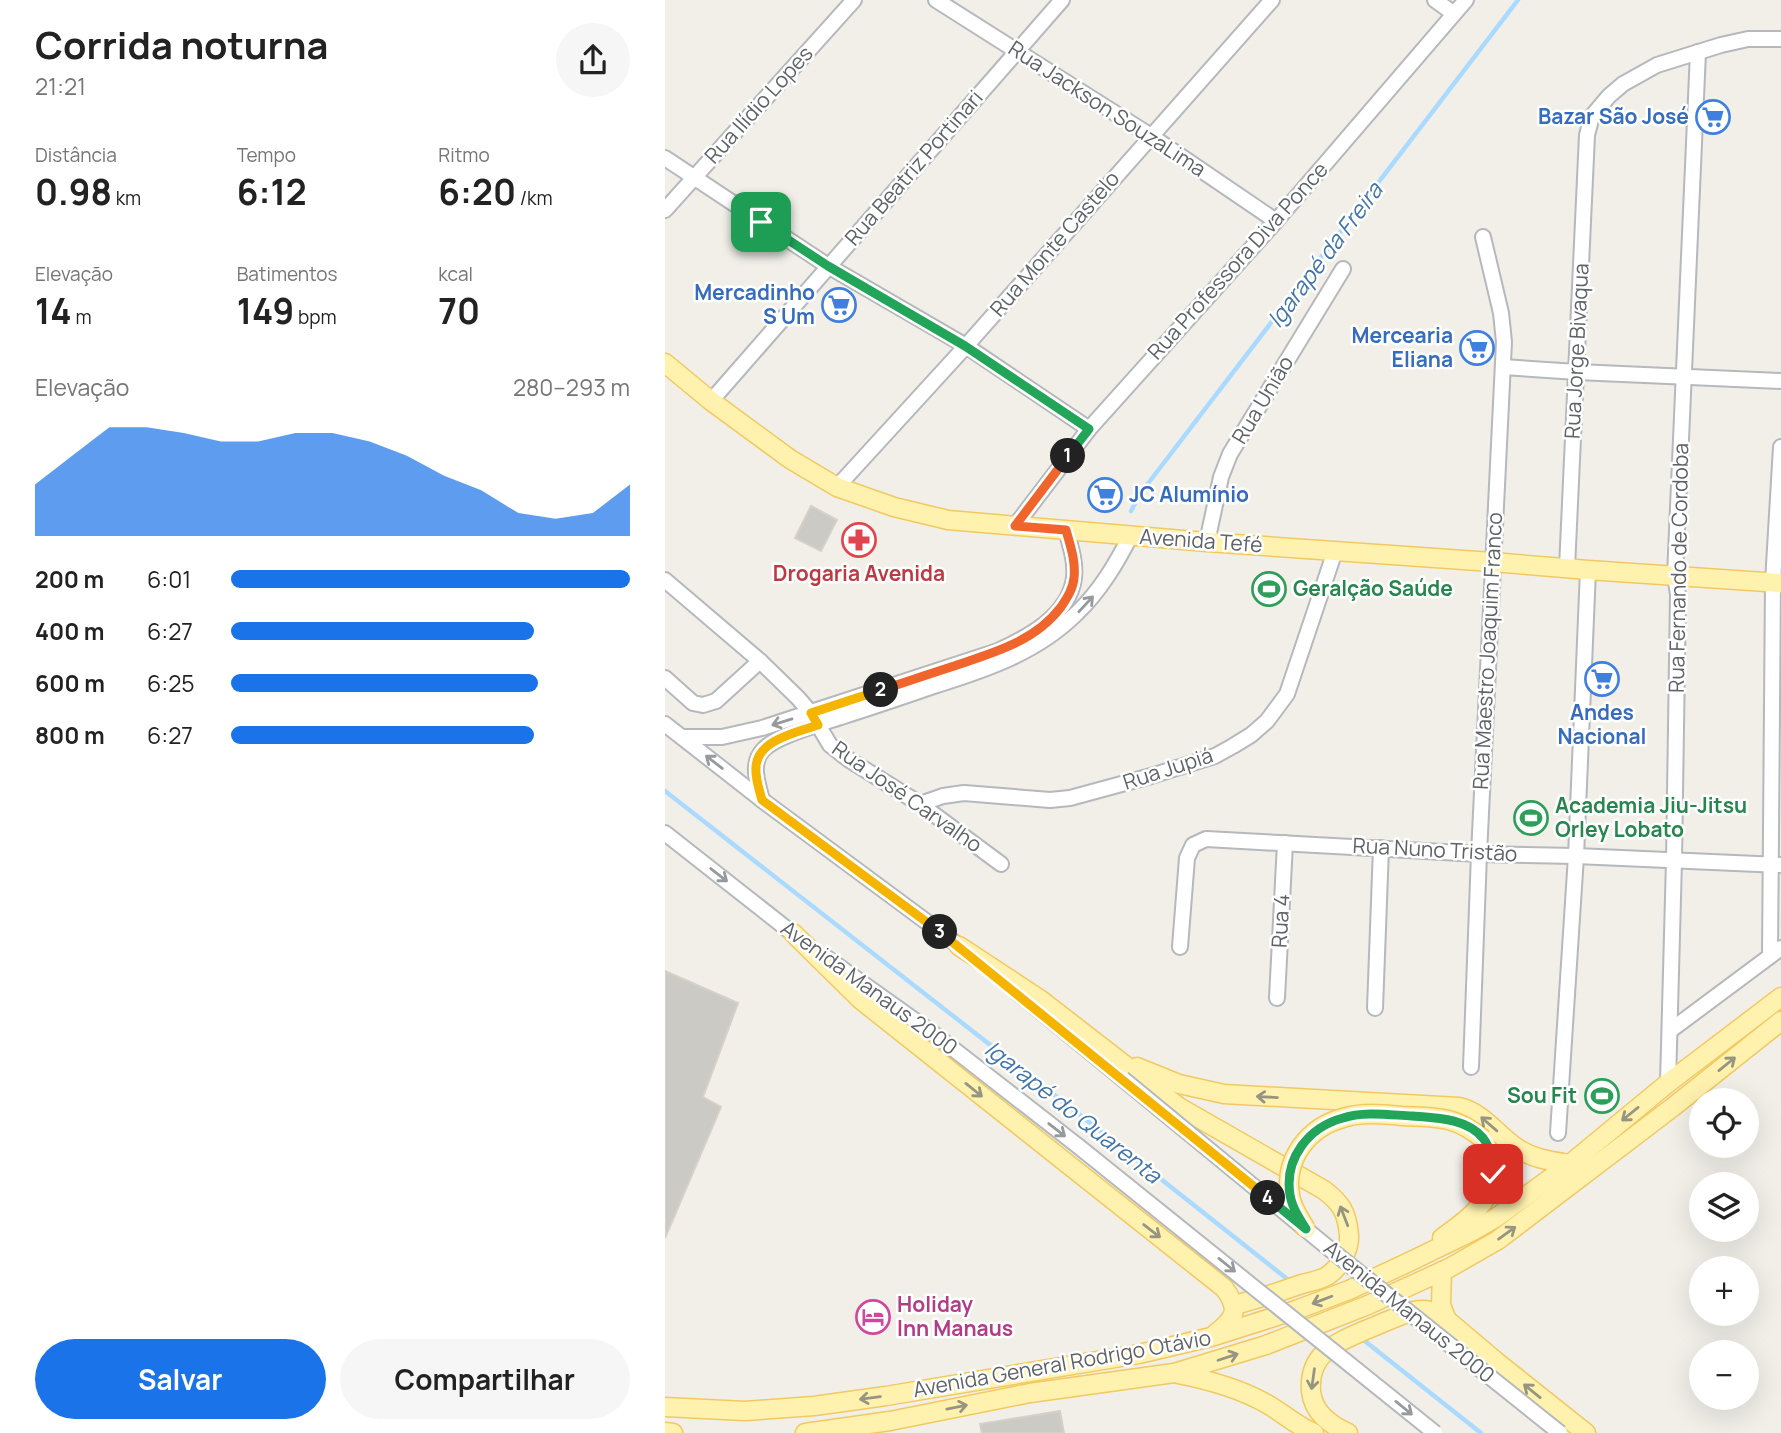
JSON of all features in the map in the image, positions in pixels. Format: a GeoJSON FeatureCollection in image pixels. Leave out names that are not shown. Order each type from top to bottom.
{"type":"FeatureCollection","features":[{"type":"Feature","properties":{"kind":"main road","name":"Avenida Tefé"},"geometry":{"type":"LineString","coordinates":[[665,363],[790,460],[837,487],[894,507],[948,520],[1207,542],[1777,582]]}},
{"type":"Feature","properties":{"kind":"main road"},"geometry":{"type":"LineString","coordinates":[[793,933],[861,1000],[1224,1288],[1234,1305],[1234,1314],[1230,1323],[1212,1337]]}},
{"type":"Feature","properties":{"kind":"main road"},"geometry":{"type":"LineString","coordinates":[[959,946],[1041,1000],[1179,1107],[1324,1189],[1345,1211],[1349,1241],[1343,1258],[1327,1276],[1234,1305]]}},
{"type":"Feature","properties":{"kind":"main road","name":"Avenida General Rodrigo Otávio"},"geometry":{"type":"LineString","coordinates":[[665,1407],[745,1411],[814,1406],[886,1396],[1139,1354],[1212,1337],[1296,1310],[1349,1290],[1497,1217],[1570,1164],[1668,1083],[1781,997]]}},
{"type":"Feature","properties":{"kind":"main road","name":"Avenida General Rodrigo Otávio"},"geometry":{"type":"LineString","coordinates":[[805,1433],[890,1421],[1030,1393],[1174,1373],[1266,1345],[1368,1305],[1442,1271],[1498,1240],[1781,1021]]}},
{"type":"Feature","properties":{"kind":"main road"},"geometry":{"type":"LineString","coordinates":[[1113,1056],[1179,1084],[1224,1094],[1469,1109],[1530,1156],[1570,1164]]}},
{"type":"Feature","properties":{"kind":"main road"},"geometry":{"type":"LineString","coordinates":[[1306,1229],[1295,1210],[1290,1194],[1290,1175],[1296,1153],[1308,1137],[1324,1124],[1345,1117],[1365,1115],[1456,1121],[1472,1129],[1483,1139],[1491,1155],[1493,1174],[1489,1191],[1482,1204],[1469,1218],[1409,1262]]}},
{"type":"Feature","properties":{"kind":"main road"},"geometry":{"type":"LineString","coordinates":[[1442,1271],[1440,1300],[1447,1320]]}},
{"type":"Feature","properties":{"kind":"main road"},"geometry":{"type":"LineString","coordinates":[[1348,1433],[1316,1410],[1311,1382],[1318,1359],[1333,1345],[1423,1309],[1447,1320],[1586,1433]]}},
{"type":"Feature","properties":{"kind":"main road"},"geometry":{"type":"LineString","coordinates":[[1174,1373],[1245,1392],[1314,1433]]}},
{"type":"Feature","properties":{"kind":"main road"},"geometry":{"type":"LineString","coordinates":[[665,1432],[673,1433]]}},
{"type":"Feature","properties":{"kind":"street","name":"Rua Ilídio Lopes"},"geometry":{"type":"LineString","coordinates":[[665,210],[854,0]]}},
{"type":"Feature","properties":{"kind":"street","name":"Rua Jackson SouzaLima"},"geometry":{"type":"LineString","coordinates":[[936,0],[1151,136],[1276,221]]}},
{"type":"Feature","properties":{"kind":"street","name":"Rua Beatriz Portinari"},"geometry":{"type":"LineString","coordinates":[[711,401],[1062,0]]}},
{"type":"Feature","properties":{"kind":"street","name":"Rua Monte Castelo"},"geometry":{"type":"LineString","coordinates":[[837,487],[1272,0]]}},
{"type":"Feature","properties":{"kind":"street"},"geometry":{"type":"LineString","coordinates":[[1435,0],[1454,13]]}},
{"type":"Feature","properties":{"kind":"street","name":"Rua Professora Diva Ponce"},"geometry":{"type":"LineString","coordinates":[[1015,526],[1089,429],[1276,221],[1466,0]]}},
{"type":"Feature","properties":{"kind":"street"},"geometry":{"type":"LineString","coordinates":[[1698,52],[1748,39],[1781,39]]}},
{"type":"Feature","properties":{"kind":"street","name":"Rua Jorge Bivaqua"},"geometry":{"type":"LineString","coordinates":[[1567,568],[1587,135],[1592,116],[1622,85],[1657,65],[1698,52]]}},
{"type":"Feature","properties":{"kind":"street","name":"Rua Fernando de Cordoba"},"geometry":{"type":"LineString","coordinates":[[1668,1083],[1678,594],[1675,576],[1698,52]]}},
{"type":"Feature","properties":{"kind":"street"},"geometry":{"type":"LineString","coordinates":[[665,158],[828,266],[965,346],[1089,429]]}},
{"type":"Feature","properties":{"kind":"street","name":"Rua Maestro Joaquim Franco"},"geometry":{"type":"LineString","coordinates":[[1472,1067],[1479,854],[1504,342],[1501,313],[1483,237]]}},
{"type":"Feature","properties":{"kind":"street","name":"Rua União"},"geometry":{"type":"LineString","coordinates":[[1207,542],[1221,477],[1230,454],[1343,269]]}},
{"type":"Feature","properties":{"kind":"street"},"geometry":{"type":"LineString","coordinates":[[1503,367],[1781,381]]}},
{"type":"Feature","properties":{"kind":"street"},"geometry":{"type":"LineString","coordinates":[[1671,1030],[1775,952],[1777,582],[1781,447]]}},
{"type":"Feature","properties":{"kind":"street"},"geometry":{"type":"LineString","coordinates":[[762,800],[756,766],[761,752],[769,745],[815,719],[997,651],[1042,627],[1069,596],[1074,580],[1074,562],[1066,530]]}},
{"type":"Feature","properties":{"kind":"street"},"geometry":{"type":"LineString","coordinates":[[682,737],[722,737],[815,719],[988,669],[1022,654],[1076,615],[1119,560],[1131,535]]}},
{"type":"Feature","properties":{"kind":"street","name":"Rua Jupiá"},"geometry":{"type":"LineString","coordinates":[[920,804],[943,796],[964,793],[1050,800],[1070,798],[1215,756],[1233,746],[1267,721],[1287,694],[1335,551]]}},
{"type":"Feature","properties":{"kind":"street"},"geometry":{"type":"LineString","coordinates":[[1558,1133],[1576,856],[1588,570]]}},
{"type":"Feature","properties":{"kind":"street","name":"Rua José Carvalho"},"geometry":{"type":"LineString","coordinates":[[665,580],[760,661],[815,719],[830,745],[920,804],[1001,864]]}},
{"type":"Feature","properties":{"kind":"street"},"geometry":{"type":"LineString","coordinates":[[665,678],[693,703],[709,704],[716,701],[760,661]]}},
{"type":"Feature","properties":{"kind":"street","name":"Avenida Manaus 2000"},"geometry":{"type":"LineString","coordinates":[[665,724],[762,800],[959,946],[1560,1433]]}},
{"type":"Feature","properties":{"kind":"street","name":"Avenida Manaus 2000"},"geometry":{"type":"LineString","coordinates":[[665,832],[793,933],[938,1037],[1078,1146],[1435,1433]]}},
{"type":"Feature","properties":{"kind":"street","name":"Rua Nuno Tristão"},"geometry":{"type":"LineString","coordinates":[[1181,947],[1187,858],[1193,845],[1206,839],[1479,854],[1776,865]]}},
{"type":"Feature","properties":{"kind":"street","name":"Rua 4"},"geometry":{"type":"LineString","coordinates":[[1277,998],[1285,843]]}},
{"type":"Feature","properties":{"kind":"street"},"geometry":{"type":"LineString","coordinates":[[1375,1008],[1381,848]]}},
{"type":"Feature","properties":{"kind":"building"},"geometry":{"type":"Polygon","coordinates":[[[811,506],[837,520],[821,551],[795,538],[811,506]]]}},
{"type":"Feature","properties":{"kind":"building"},"geometry":{"type":"Polygon","coordinates":[[[665,971],[738,1003],[703,1097],[721,1107],[665,1238],[665,971]]]}},
{"type":"Feature","properties":{"kind":"building"},"geometry":{"type":"Polygon","coordinates":[[[1060,1411],[1064,1433],[982,1433],[980,1424],[1060,1411]]]}},
{"type":"Feature","properties":{"kind":"waterway","name":"Igarapé da Freira"},"geometry":{"type":"LineString","coordinates":[[1131,511],[1140,494],[1518,0]]}},
{"type":"Feature","properties":{"kind":"waterway","name":"Igarapé do Quarenta"},"geometry":{"type":"LineString","coordinates":[[665,791],[1291,1282]]}},
{"type":"Feature","properties":{"kind":"waterway","name":"Igarapé do Quarenta"},"geometry":{"type":"LineString","coordinates":[[1361,1338],[1481,1433]]}},
{"type":"Feature","properties":{"kind":"place","name":"Bazar São José"},"geometry":{"type":"Point","coordinates":[1713,117]}},
{"type":"Feature","properties":{"kind":"place","name":"Mercadinho S Um"},"geometry":{"type":"Point","coordinates":[839,305]}},
{"type":"Feature","properties":{"kind":"place","name":"Mercearia Eliana"},"geometry":{"type":"Point","coordinates":[1477,348]}},
{"type":"Feature","properties":{"kind":"place","name":"JC Alumínio"},"geometry":{"type":"Point","coordinates":[1105,495]}},
{"type":"Feature","properties":{"kind":"place","name":"Drogaria Avenida"},"geometry":{"type":"Point","coordinates":[859,540]}},
{"type":"Feature","properties":{"kind":"place","name":"Geralção Saúde"},"geometry":{"type":"Point","coordinates":[1269,589]}},
{"type":"Feature","properties":{"kind":"place","name":"Andes Nacional"},"geometry":{"type":"Point","coordinates":[1602,679]}},
{"type":"Feature","properties":{"kind":"place","name":"Academia Jiu-Jitsu Orley Lobato"},"geometry":{"type":"Point","coordinates":[1531,818]}},
{"type":"Feature","properties":{"kind":"place","name":"Sou Fit"},"geometry":{"type":"Point","coordinates":[1602,1096]}},
{"type":"Feature","properties":{"kind":"place","name":"Holiday Inn Manaus"},"geometry":{"type":"Point","coordinates":[873,1317]}},
{"type":"Feature","properties":{"kind":"route"},"geometry":{"type":"LineString","coordinates":[[761,222],[828,266],[965,346],[1089,429],[1015,526],[1066,530],[1074,562],[1074,580],[1069,596],[1056,613],[1042,627],[997,651],[811,713],[818,725],[769,745],[757,759],[756,778],[762,800],[959,946],[1306,1229],[1295,1210],[1290,1194],[1290,1175],[1296,1153],[1308,1137],[1324,1124],[1345,1117],[1384,1115],[1456,1121],[1472,1129],[1483,1139],[1491,1155],[1493,1174]]}}]}
